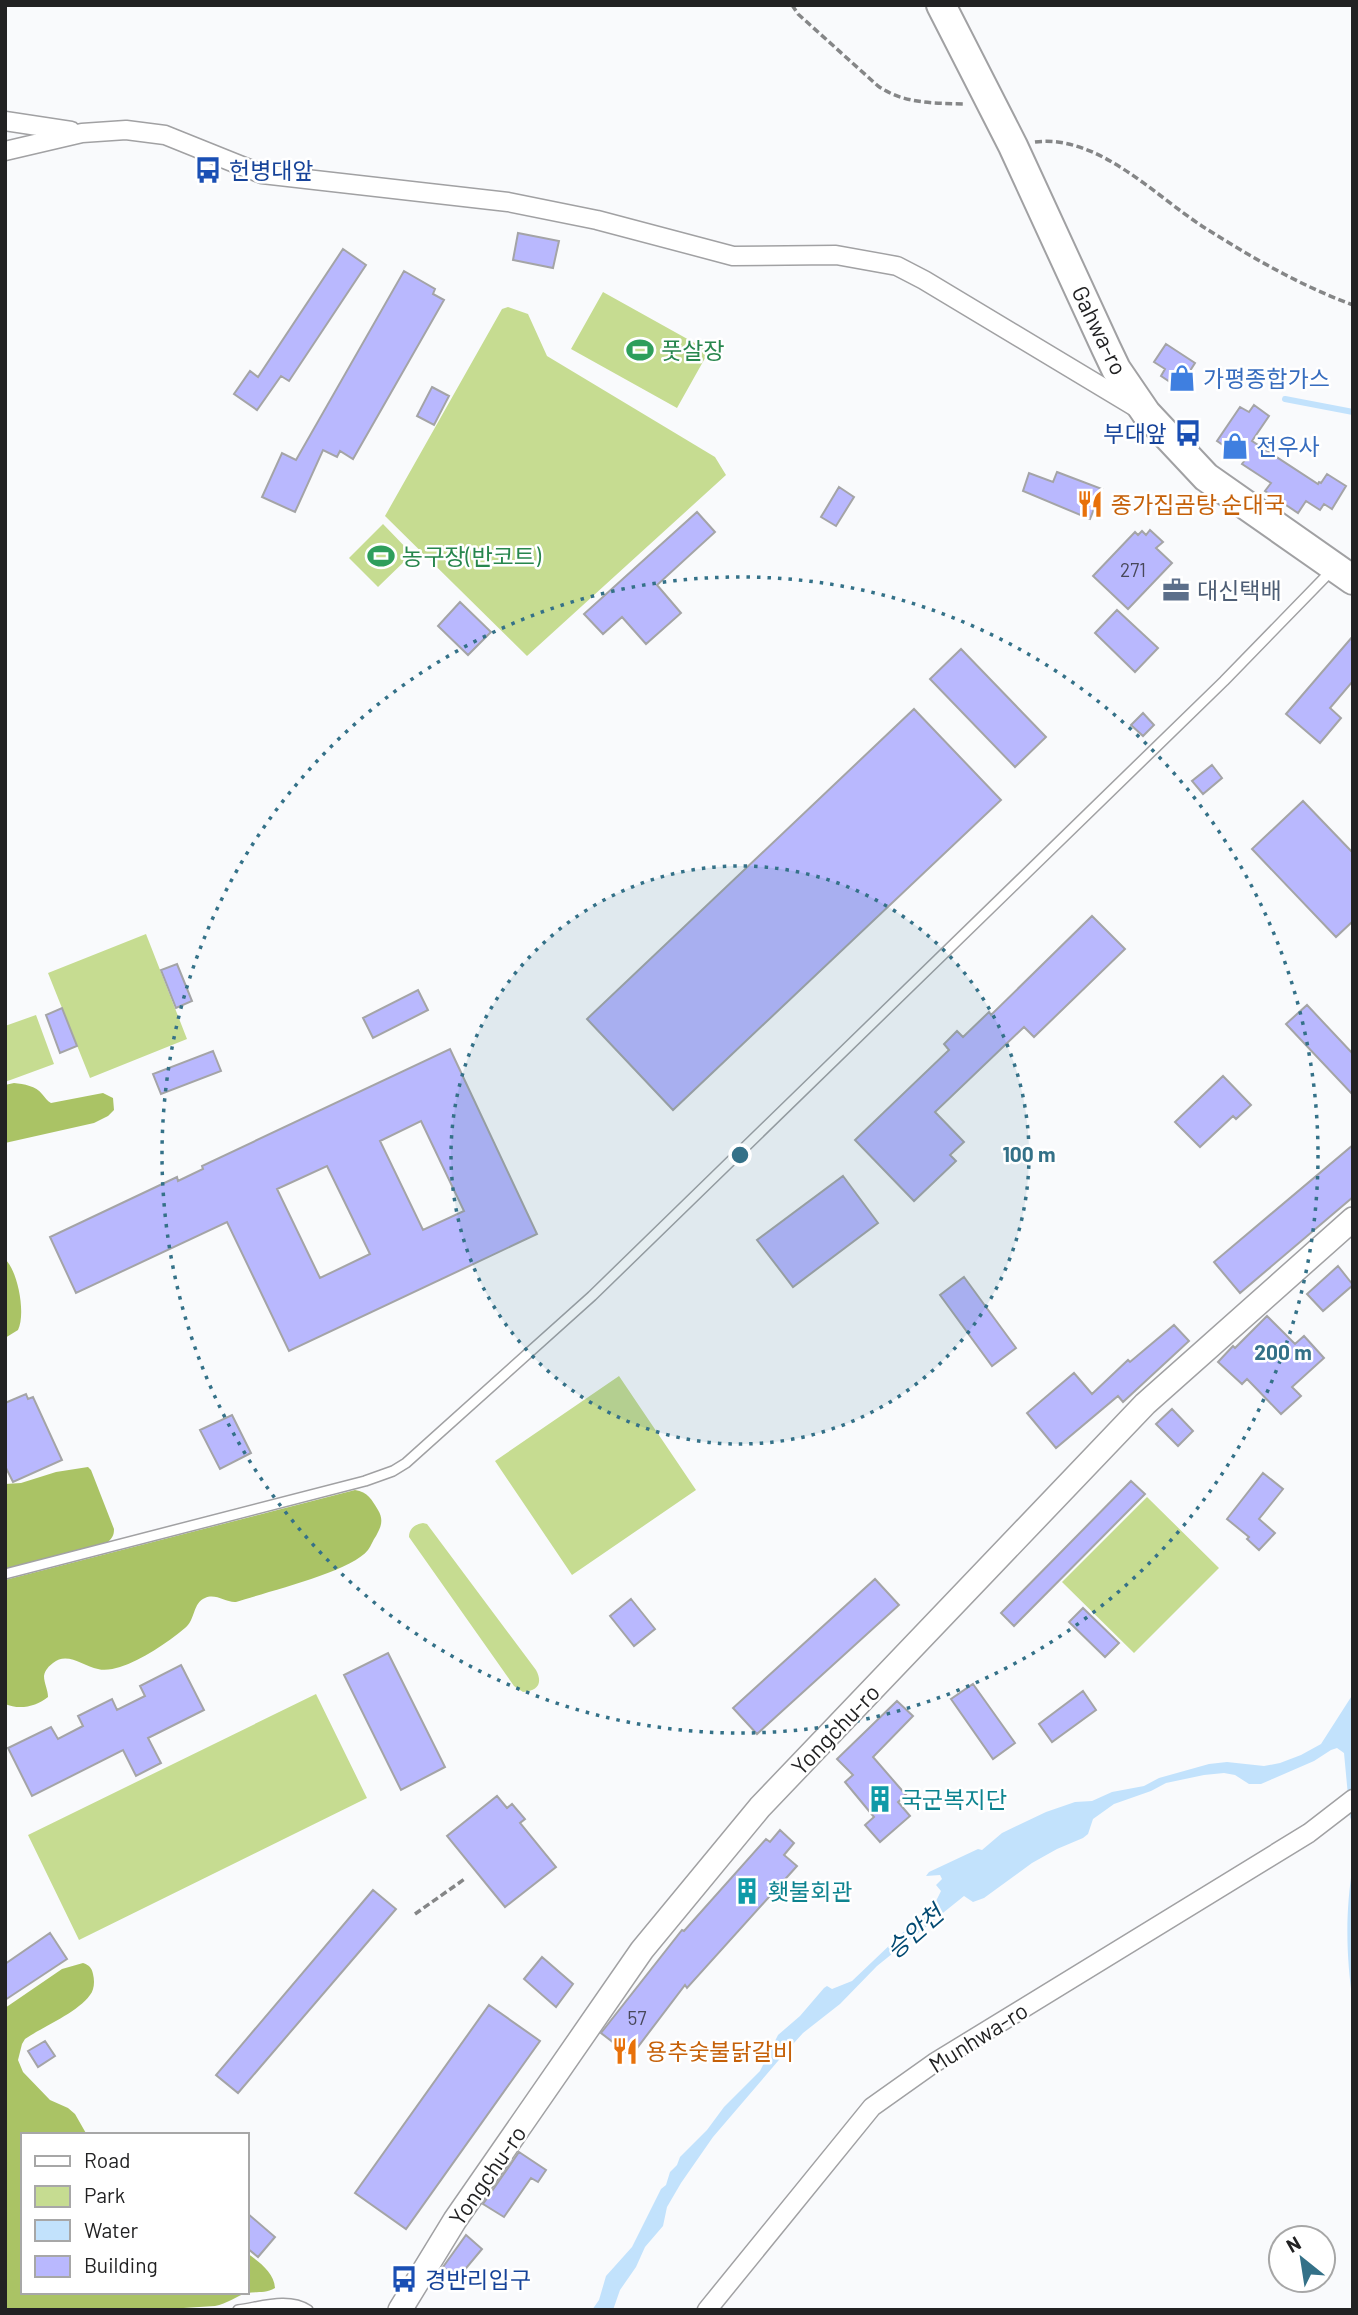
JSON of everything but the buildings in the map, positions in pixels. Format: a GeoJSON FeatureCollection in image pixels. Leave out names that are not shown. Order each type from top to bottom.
{"type":"FeatureCollection","features":[{"type":"Feature","properties":{"kind":"main road","name":"Gahwa-ro"},"geometry":{"type":"LineString","coordinates":[[942,5],[1013,146],[1116,369],[1146,414],[1206,477],[1343,574]]}},
{"type":"Feature","properties":{"kind":"street"},"geometry":{"type":"LineString","coordinates":[[5,121],[82,133]]}},
{"type":"Feature","properties":{"kind":"street"},"geometry":{"type":"LineString","coordinates":[[5,151],[82,133],[126,130],[165,135],[262,174],[508,202],[597,220],[733,256],[836,255],[897,266],[1146,414]]}},
{"type":"Feature","properties":{"kind":"street","name":"Yongchu-ro"},"geometry":{"type":"LineString","coordinates":[[400,2310],[455,2220],[642,1950],[760,1807],[1145,1404],[1353,1219]]}},
{"type":"Feature","properties":{"kind":"street","name":"Munhwa-ro"},"geometry":{"type":"LineString","coordinates":[[707,2310],[872,2107],[934,2063],[1309,1833],[1353,1799]]}},
{"type":"Feature","properties":{"kind":"lane"},"geometry":{"type":"LineString","coordinates":[[5,1574],[365,1482],[406,1463],[602,1286],[1224,681],[1343,574]]}},
{"type":"Feature","properties":{"kind":"lane"},"geometry":{"type":"LineString","coordinates":[[238,2310],[289,2302],[309,2310]]}},
{"type":"Feature","properties":{"kind":"path"},"geometry":{"type":"LineString","coordinates":[[792,5],[878,86],[890,94],[903,100],[922,103],[965,104],[994,110]]}},
{"type":"Feature","properties":{"kind":"path"},"geometry":{"type":"LineString","coordinates":[[1013,146],[1043,141],[1074,145],[1096,153],[1206,229],[1276,270],[1353,305]]}},
{"type":"Feature","properties":{"kind":"path"},"geometry":{"type":"LineString","coordinates":[[415,1914],[466,1878]]}},
{"type":"Feature","properties":{"kind":"green space","name":"풋살장"},"geometry":{"type":"Polygon","coordinates":[[[603,292],[709,351],[677,408],[571,349],[603,292]]]}},
{"type":"Feature","properties":{"kind":"green space"},"geometry":{"type":"Polygon","coordinates":[[[508,307],[528,314],[547,356],[715,457],[726,475],[527,656],[385,516],[502,309],[508,307]]]}},
{"type":"Feature","properties":{"kind":"green space","name":"농구장(반코트)"},"geometry":{"type":"Polygon","coordinates":[[[383,524],[412,554],[378,587],[349,558],[383,524]]]}},
{"type":"Feature","properties":{"kind":"green space"},"geometry":{"type":"Polygon","coordinates":[[[146,934],[187,1039],[90,1078],[48,973],[146,934]]]}},
{"type":"Feature","properties":{"kind":"green space"},"geometry":{"type":"Polygon","coordinates":[[[36,1015],[54,1064],[5,1082],[5,1026],[36,1015]]]}},
{"type":"Feature","properties":{"kind":"green space"},"geometry":{"type":"Polygon","coordinates":[[[14,1083],[36,1089],[51,1103],[103,1093],[113,1098],[114,1110],[94,1123],[5,1143],[5,1085],[14,1083]]]}},
{"type":"Feature","properties":{"kind":"green space"},"geometry":{"type":"Polygon","coordinates":[[[5,1259],[17,1283],[21,1314],[18,1330],[5,1338],[5,1259]]]}},
{"type":"Feature","properties":{"kind":"green space"},"geometry":{"type":"Polygon","coordinates":[[[619,1376],[696,1490],[572,1575],[495,1461],[619,1376]]]}},
{"type":"Feature","properties":{"kind":"green space"},"geometry":{"type":"Polygon","coordinates":[[[88,1467],[114,1529],[107,1543],[5,1569],[5,1484],[21,1483],[56,1472],[88,1467]]]}},
{"type":"Feature","properties":{"kind":"green space"},"geometry":{"type":"Polygon","coordinates":[[[355,1490],[369,1497],[381,1520],[379,1530],[369,1548],[359,1558],[327,1573],[236,1602],[205,1598],[198,1603],[185,1628],[145,1656],[106,1670],[75,1660],[58,1660],[45,1674],[48,1697],[27,1706],[5,1704],[5,1580],[355,1490]]]}},
{"type":"Feature","properties":{"kind":"green space"},"geometry":{"type":"Polygon","coordinates":[[[1147,1497],[1219,1568],[1134,1653],[1062,1582],[1147,1497]]]}},
{"type":"Feature","properties":{"kind":"green space"},"geometry":{"type":"Polygon","coordinates":[[[427,1524],[536,1670],[539,1682],[536,1688],[523,1692],[514,1686],[409,1537],[413,1527],[427,1524]]]}},
{"type":"Feature","properties":{"kind":"green space"},"geometry":{"type":"Polygon","coordinates":[[[316,1694],[367,1798],[79,1940],[28,1835],[316,1694]]]}},
{"type":"Feature","properties":{"kind":"green space"},"geometry":{"type":"Polygon","coordinates":[[[83,1963],[90,1967],[94,1983],[91,1993],[69,2013],[25,2039],[18,2060],[23,2072],[50,2100],[75,2114],[86,2133],[21,2133],[21,2294],[245,2294],[215,2306],[152,2310],[5,2310],[5,2008],[62,1969],[83,1963]]]}},
{"type":"Feature","properties":{"kind":"green space"},"geometry":{"type":"Polygon","coordinates":[[[248,2254],[269,2272],[274,2282],[275,2288],[248,2293],[248,2254]]]}},
{"type":"Feature","properties":{"kind":"water","name":"승안천"},"geometry":{"type":"Polygon","coordinates":[[[1353,1694],[1353,1825],[1344,1753],[1337,1748],[1261,1784],[1249,1784],[1235,1775],[1224,1773],[1166,1783],[1114,1804],[1093,1819],[1088,1834],[1083,1838],[1032,1863],[984,1898],[973,1902],[964,1896],[877,1966],[840,2004],[803,2033],[784,2054],[713,2137],[681,2183],[667,2207],[663,2226],[645,2247],[636,2267],[620,2290],[613,2310],[592,2310],[599,2300],[606,2276],[632,2247],[680,2157],[760,2071],[778,2035],[800,2016],[824,1988],[827,1986],[832,1989],[852,1981],[936,1901],[941,1891],[936,1885],[942,1879],[940,1875],[926,1876],[929,1872],[978,1849],[982,1850],[1002,1833],[1046,1812],[1075,1802],[1092,1801],[1112,1792],[1144,1786],[1159,1778],[1209,1764],[1227,1762],[1264,1766],[1301,1755],[1321,1744],[1353,1694]]]}},
{"type":"Feature","properties":{"kind":"water"},"geometry":{"type":"Polygon","coordinates":[[[1353,1864],[1353,2004],[1347,1934],[1353,1864]]]}},
{"type":"Feature","properties":{"kind":"waterway"},"geometry":{"type":"LineString","coordinates":[[1285,399],[1353,412]]}},
{"type":"Feature","properties":{"kind":"place","name":"헌병대앞"},"geometry":{"type":"Point","coordinates":[208,170]}},
{"type":"Feature","properties":{"kind":"place","name":"풋살장"},"geometry":{"type":"Point","coordinates":[640,350]}},
{"type":"Feature","properties":{"kind":"place","name":"가평종합가스"},"geometry":{"type":"Point","coordinates":[1182,378]}},
{"type":"Feature","properties":{"kind":"place","name":"부대앞"},"geometry":{"type":"Point","coordinates":[1188,433]}},
{"type":"Feature","properties":{"kind":"place","name":"전우사"},"geometry":{"type":"Point","coordinates":[1235,446]}},
{"type":"Feature","properties":{"kind":"place","name":"종가집곰탕 순대국"},"geometry":{"type":"Point","coordinates":[1090,504]}},
{"type":"Feature","properties":{"kind":"place","name":"농구장(반코트)"},"geometry":{"type":"Point","coordinates":[381,556]}},
{"type":"Feature","properties":{"kind":"place","name":"대신택배"},"geometry":{"type":"Point","coordinates":[1176,590]}},
{"type":"Feature","properties":{"kind":"place","name":"국군복지단"},"geometry":{"type":"Point","coordinates":[880,1799]}},
{"type":"Feature","properties":{"kind":"place","name":"횃불회관"},"geometry":{"type":"Point","coordinates":[747,1891]}},
{"type":"Feature","properties":{"kind":"place","name":"용추숯불닭갈비"},"geometry":{"type":"Point","coordinates":[625,2051]}},
{"type":"Feature","properties":{"kind":"place","name":"경반리입구"},"geometry":{"type":"Point","coordinates":[404,2279]}}]}
